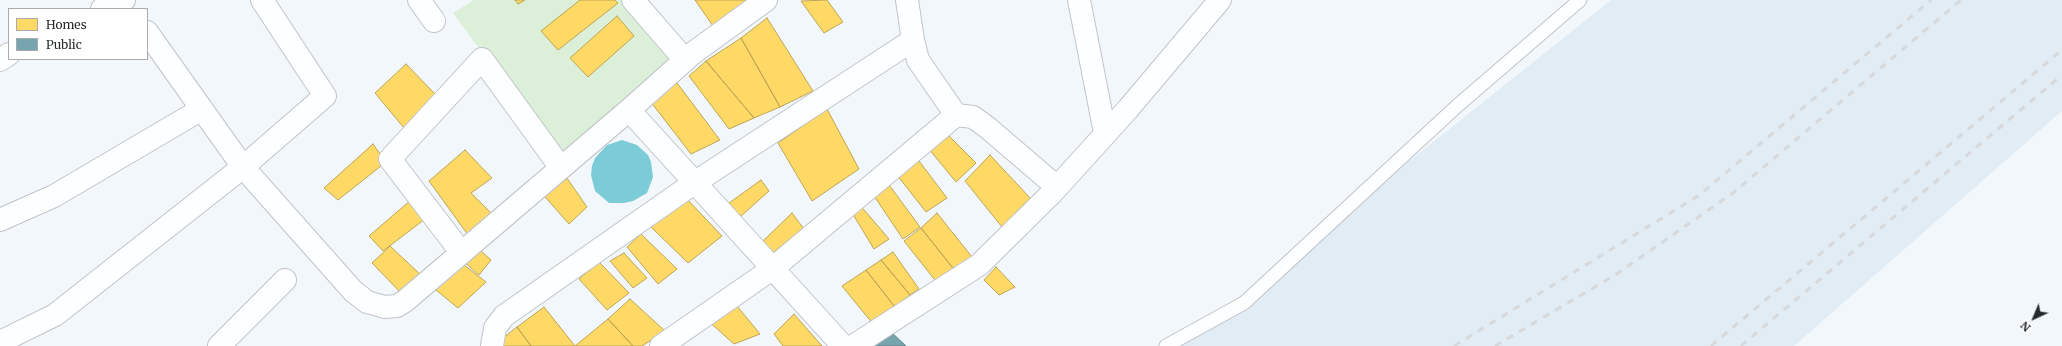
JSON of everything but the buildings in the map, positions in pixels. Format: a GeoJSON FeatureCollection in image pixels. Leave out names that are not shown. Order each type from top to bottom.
{"type":"FeatureCollection","features":[{"type":"Feature","properties":{"kind":"street"},"geometry":{"type":"LineString","coordinates":[[104,8],[124,0],[130,8]]}},
{"type":"Feature","properties":{"kind":"street"},"geometry":{"type":"LineString","coordinates":[[0,342],[55,315],[243,167],[325,96],[262,0]]}},
{"type":"Feature","properties":{"kind":"street"},"geometry":{"type":"LineString","coordinates":[[419,0],[434,21]]}},
{"type":"Feature","properties":{"kind":"street"},"geometry":{"type":"LineString","coordinates":[[633,0],[685,60]]}},
{"type":"Feature","properties":{"kind":"street"},"geometry":{"type":"LineString","coordinates":[[148,33],[243,167],[353,291],[367,302],[385,307],[397,306],[427,283],[461,252],[629,110],[685,60],[766,0]]}},
{"type":"Feature","properties":{"kind":"street"},"geometry":{"type":"LineString","coordinates":[[907,0],[913,40],[918,60],[956,115]]}},
{"type":"Feature","properties":{"kind":"street"},"geometry":{"type":"LineString","coordinates":[[1093,0],[1081,10],[1106,134]]}},
{"type":"Feature","properties":{"kind":"street"},"geometry":{"type":"LineString","coordinates":[[853,346],[979,265],[1057,187],[1106,134],[1220,0]]}},
{"type":"Feature","properties":{"kind":"street"},"geometry":{"type":"LineString","coordinates":[[492,346],[495,328],[504,316],[694,183],[913,40]]}},
{"type":"Feature","properties":{"kind":"street"},"geometry":{"type":"LineString","coordinates":[[461,252],[390,159],[482,59],[561,168]]}},
{"type":"Feature","properties":{"kind":"street"},"geometry":{"type":"LineString","coordinates":[[0,220],[54,196],[202,109]]}},
{"type":"Feature","properties":{"kind":"street"},"geometry":{"type":"LineString","coordinates":[[629,110],[843,346]]}},
{"type":"Feature","properties":{"kind":"street"},"geometry":{"type":"LineString","coordinates":[[661,346],[772,269],[956,115],[973,117],[1057,187]]}},
{"type":"Feature","properties":{"kind":"street"},"geometry":{"type":"LineString","coordinates":[[220,346],[285,280]]}},
{"type":"Feature","properties":{"kind":"lane"},"geometry":{"type":"LineString","coordinates":[[1166,346],[1244,303],[1457,106],[1580,0]]}},
{"type":"Feature","properties":{"kind":"shaded area"},"geometry":{"type":"Polygon","coordinates":[[[1611,0],[2062,0],[2062,111],[1794,346],[1171,346],[1204,325],[1611,0]]]}},
{"type":"Feature","properties":{"kind":"green space"},"geometry":{"type":"Polygon","coordinates":[[[474,0],[626,0],[677,61],[561,159],[453,13],[474,0]]]}},
{"type":"Feature","properties":{"kind":"water"},"geometry":{"type":"Polygon","coordinates":[[[622,140],[637,145],[648,155],[651,162],[653,177],[647,193],[633,201],[624,203],[609,203],[595,191],[591,175],[592,166],[595,158],[607,145],[622,140]]]}},
{"type":"Feature","properties":{"kind":"railway"},"geometry":{"type":"LineString","coordinates":[[1454,346],[1698,196],[1931,0]]}},
{"type":"Feature","properties":{"kind":"railway"},"geometry":{"type":"LineString","coordinates":[[1495,346],[1615,275],[1733,193],[1961,0]]}},
{"type":"Feature","properties":{"kind":"railway"},"geometry":{"type":"LineString","coordinates":[[1711,346],[2062,50]]}},
{"type":"Feature","properties":{"kind":"railway"},"geometry":{"type":"LineString","coordinates":[[1741,346],[2062,75]]}}]}
